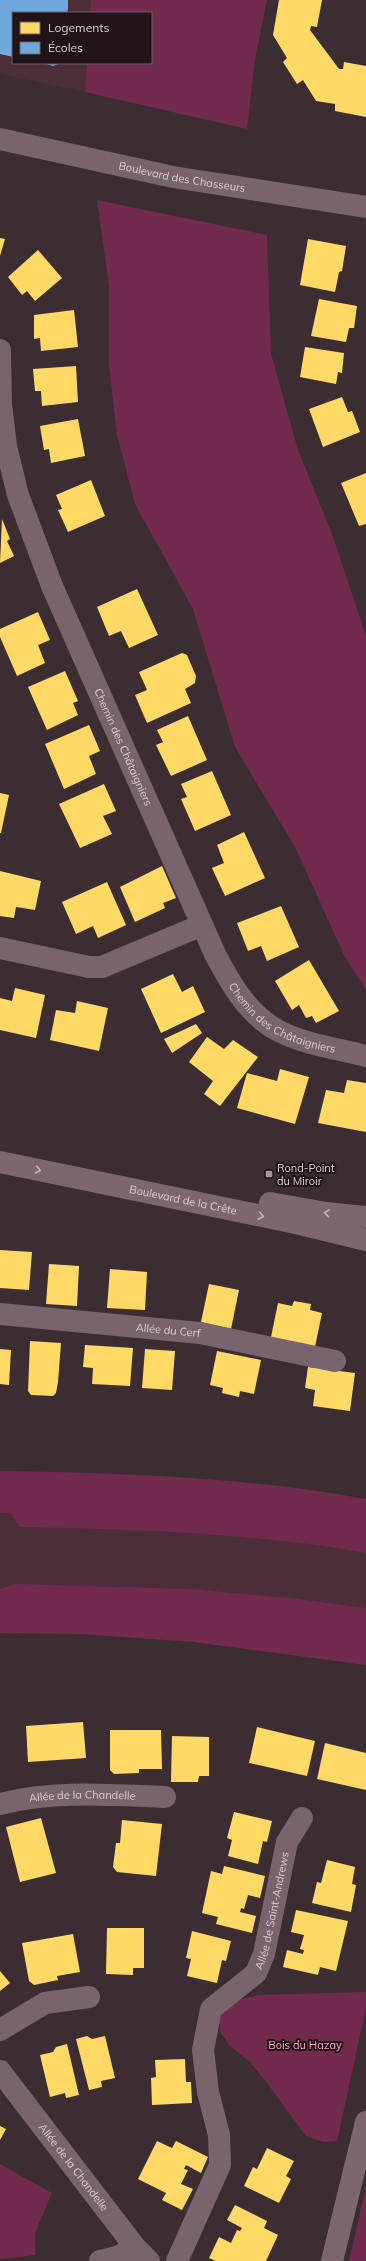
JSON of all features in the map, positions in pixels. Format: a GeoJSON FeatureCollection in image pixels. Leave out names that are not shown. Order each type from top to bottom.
{"type":"FeatureCollection","features":[{"type":"Feature","properties":{"kind":"main road","name":"Boulevard de la Crête"},"geometry":{"type":"LineString","coordinates":[[0,1146],[247,1199],[314,1211],[366,1217]]}},
{"type":"Feature","properties":{"kind":"main road","name":"Boulevard de la Crête"},"geometry":{"type":"LineString","coordinates":[[0,1162],[296,1223],[366,1240]]}},
{"type":"Feature","properties":{"kind":"main road"},"geometry":{"type":"LineString","coordinates":[[332,2261],[366,2122]]}},
{"type":"Feature","properties":{"kind":"street","name":"Boulevard des Chasseurs"},"geometry":{"type":"LineString","coordinates":[[0,139],[173,176],[366,207]]}},
{"type":"Feature","properties":{"kind":"street","name":"Chemin des Châtaigniers"},"geometry":{"type":"LineString","coordinates":[[0,350],[1,404],[6,446],[18,495],[52,586],[202,926],[236,991],[248,1005],[272,1027],[301,1039],[366,1056]]}},
{"type":"Feature","properties":{"kind":"street"},"geometry":{"type":"LineString","coordinates":[[0,948],[89,967],[102,967],[202,926]]}},
{"type":"Feature","properties":{"kind":"street","name":"Allée du Cerf"},"geometry":{"type":"LineString","coordinates":[[0,1314],[200,1333],[335,1360]]}},
{"type":"Feature","properties":{"kind":"street","name":"Allée de la Chandelle"},"geometry":{"type":"LineString","coordinates":[[0,1804],[15,1800],[74,1794],[165,1797]]}},
{"type":"Feature","properties":{"kind":"street","name":"Allée de Saint-Andrews"},"geometry":{"type":"LineString","coordinates":[[177,2261],[220,2165],[219,2135],[208,2092],[203,2050],[211,2009],[256,1973],[264,1954],[287,1842],[302,1818]]}},
{"type":"Feature","properties":{"kind":"street"},"geometry":{"type":"LineString","coordinates":[[0,2030],[45,2003],[89,1997]]}},
{"type":"Feature","properties":{"kind":"street","name":"Allée de la Chandelle"},"geometry":{"type":"LineString","coordinates":[[0,2071],[142,2254]]}},
{"type":"Feature","properties":{"kind":"street"},"geometry":{"type":"LineString","coordinates":[[100,2261],[142,2254]]}},
{"type":"Feature","properties":{"kind":"shaded area"},"geometry":{"type":"Polygon","coordinates":[[[0,0],[91,0],[90,12],[12,12],[12,64],[87,64],[85,92],[0,74],[0,0]]]}},
{"type":"Feature","properties":{"kind":"shaded area"},"geometry":{"type":"Polygon","coordinates":[[[0,1471],[67,1472],[184,1479],[300,1490],[366,1499],[366,1665],[194,1642],[81,1634],[0,1633],[0,1471]]]}},
{"type":"Feature","properties":{"kind":"green space"},"geometry":{"type":"Polygon","coordinates":[[[91,0],[267,0],[255,59],[247,129],[85,92],[87,64],[152,64],[152,12],[90,12],[91,0]]]}},
{"type":"Feature","properties":{"kind":"green space"},"geometry":{"type":"Polygon","coordinates":[[[97,200],[267,235],[271,354],[298,450],[332,534],[366,636],[366,990],[344,955],[295,847],[235,747],[193,609],[135,504],[117,435],[109,365],[109,286],[97,200]]]}},
{"type":"Feature","properties":{"kind":"green space"},"geometry":{"type":"Polygon","coordinates":[[[0,1471],[137,1475],[230,1481],[366,1499],[366,1553],[280,1541],[193,1533],[20,1527],[10,1513],[0,1513],[0,1471]]]}},
{"type":"Feature","properties":{"kind":"green space"},"geometry":{"type":"Polygon","coordinates":[[[14,1584],[191,1589],[298,1599],[366,1608],[366,1665],[194,1642],[81,1634],[0,1633],[0,1589],[14,1584]]]}},
{"type":"Feature","properties":{"kind":"green space","name":"Bois du Hazay"},"geometry":{"type":"Polygon","coordinates":[[[366,1992],[366,2008],[337,2141],[323,2142],[306,2136],[249,2061],[229,2045],[220,2031],[219,2023],[222,2011],[230,2002],[258,1995],[366,1992]]]}},
{"type":"Feature","properties":{"kind":"green space"},"geometry":{"type":"Polygon","coordinates":[[[0,2164],[52,2193],[35,2233],[35,2255],[0,2259],[0,2164]]]}},
{"type":"Feature","properties":{"kind":"green space"},"geometry":{"type":"Polygon","coordinates":[[[366,2187],[366,2261],[349,2261],[366,2187]]]}},
{"type":"Feature","properties":{"kind":"building: Logements"},"geometry":{"type":"Polygon","coordinates":[[[279,0],[322,0],[317,27],[311,26],[310,30],[339,69],[343,69],[344,62],[366,66],[366,117],[335,111],[335,104],[316,101],[303,80],[297,84],[283,62],[287,58],[273,35],[279,0]]]}},
{"type":"Feature","properties":{"kind":"building: Logements"},"geometry":{"type":"Polygon","coordinates":[[[0,238],[5,239],[0,256],[0,238]]]}},
{"type":"Feature","properties":{"kind":"building: Logements"},"geometry":{"type":"Polygon","coordinates":[[[308,239],[346,246],[342,271],[339,272],[335,292],[300,285],[308,239]]]}},
{"type":"Feature","properties":{"kind":"building: Logements"},"geometry":{"type":"Polygon","coordinates":[[[38,250],[62,278],[35,301],[27,291],[22,295],[8,277],[38,250]]]}},
{"type":"Feature","properties":{"kind":"building: Logements"},"geometry":{"type":"Polygon","coordinates":[[[319,299],[357,306],[354,328],[349,328],[346,342],[311,336],[319,299]]]}},
{"type":"Feature","properties":{"kind":"building: Logements"},"geometry":{"type":"Polygon","coordinates":[[[74,310],[78,347],[41,351],[40,338],[34,339],[34,315],[74,310]]]}},
{"type":"Feature","properties":{"kind":"building: Logements"},"geometry":{"type":"Polygon","coordinates":[[[305,347],[344,353],[342,373],[338,372],[336,384],[300,377],[305,347]]]}},
{"type":"Feature","properties":{"kind":"building: Logements"},"geometry":{"type":"Polygon","coordinates":[[[76,366],[78,402],[42,406],[41,391],[35,391],[33,369],[76,366]]]}},
{"type":"Feature","properties":{"kind":"building: Logements"},"geometry":{"type":"Polygon","coordinates":[[[342,397],[348,412],[352,411],[360,432],[323,447],[309,409],[342,397]]]}},
{"type":"Feature","properties":{"kind":"building: Logements"},"geometry":{"type":"Polygon","coordinates":[[[78,419],[85,456],[51,463],[49,449],[44,450],[40,426],[78,419]]]}},
{"type":"Feature","properties":{"kind":"building: Logements"},"geometry":{"type":"Polygon","coordinates":[[[366,473],[366,524],[359,526],[341,483],[366,473]]]}},
{"type":"Feature","properties":{"kind":"building: Logements"},"geometry":{"type":"Polygon","coordinates":[[[91,480],[105,516],[68,532],[58,510],[62,509],[56,495],[91,480]]]}},
{"type":"Feature","properties":{"kind":"building: Logements"},"geometry":{"type":"Polygon","coordinates":[[[2,519],[10,539],[7,541],[14,556],[0,563],[2,519]]]}},
{"type":"Feature","properties":{"kind":"building: Logements"},"geometry":{"type":"Polygon","coordinates":[[[137,589],[158,635],[129,648],[121,631],[109,636],[97,607],[137,589]]]}},
{"type":"Feature","properties":{"kind":"building: Logements"},"geometry":{"type":"Polygon","coordinates":[[[38,612],[50,640],[38,645],[45,663],[17,676],[0,637],[0,629],[38,612]]]}},
{"type":"Feature","properties":{"kind":"building: Logements"},"geometry":{"type":"Polygon","coordinates":[[[182,653],[187,655],[196,676],[195,683],[185,689],[191,703],[147,723],[135,695],[147,690],[139,672],[182,653]]]}},
{"type":"Feature","properties":{"kind":"building: Logements"},"geometry":{"type":"Polygon","coordinates":[[[65,671],[78,701],[73,703],[78,715],[47,730],[28,687],[65,671]]]}},
{"type":"Feature","properties":{"kind":"building: Logements"},"geometry":{"type":"Polygon","coordinates":[[[188,716],[207,760],[171,776],[156,745],[163,742],[157,730],[188,716]]]}},
{"type":"Feature","properties":{"kind":"building: Logements"},"geometry":{"type":"Polygon","coordinates":[[[89,725],[100,751],[89,756],[96,774],[64,789],[45,744],[89,725]]]}},
{"type":"Feature","properties":{"kind":"building: Logements"},"geometry":{"type":"Polygon","coordinates":[[[212,771],[231,815],[195,831],[181,799],[187,797],[181,784],[212,771]]]}},
{"type":"Feature","properties":{"kind":"building: Logements"},"geometry":{"type":"Polygon","coordinates":[[[104,784],[116,811],[103,816],[112,834],[80,848],[59,804],[104,784]]]}},
{"type":"Feature","properties":{"kind":"building: Logements"},"geometry":{"type":"Polygon","coordinates":[[[0,793],[9,795],[1,833],[0,833],[0,793]]]}},
{"type":"Feature","properties":{"kind":"building: Logements"},"geometry":{"type":"Polygon","coordinates":[[[244,832],[265,878],[225,896],[212,868],[224,863],[217,845],[244,832]]]}},
{"type":"Feature","properties":{"kind":"building: Logements"},"geometry":{"type":"Polygon","coordinates":[[[162,866],[176,898],[163,903],[165,908],[135,922],[120,887],[162,866]]]}},
{"type":"Feature","properties":{"kind":"building: Logements"},"geometry":{"type":"Polygon","coordinates":[[[0,871],[41,881],[35,910],[16,907],[14,918],[0,916],[0,871]]]}},
{"type":"Feature","properties":{"kind":"building: Logements"},"geometry":{"type":"Polygon","coordinates":[[[107,882],[126,925],[98,938],[93,926],[76,934],[62,902],[107,882]]]}},
{"type":"Feature","properties":{"kind":"building: Logements"},"geometry":{"type":"Polygon","coordinates":[[[281,906],[299,947],[267,961],[261,946],[248,951],[237,923],[281,906]]]}},
{"type":"Feature","properties":{"kind":"building: Logements"},"geometry":{"type":"Polygon","coordinates":[[[309,960],[339,1011],[316,1023],[312,1016],[306,1018],[299,1005],[292,1010],[275,981],[309,960]]]}},
{"type":"Feature","properties":{"kind":"building: Logements"},"geometry":{"type":"Polygon","coordinates":[[[173,974],[182,992],[193,986],[205,1012],[161,1033],[141,989],[173,974]]]}},
{"type":"Feature","properties":{"kind":"building: Logements"},"geometry":{"type":"Polygon","coordinates":[[[15,988],[45,995],[36,1038],[0,1030],[0,998],[12,1001],[15,988]]]}},
{"type":"Feature","properties":{"kind":"building: Logements"},"geometry":{"type":"Polygon","coordinates":[[[77,1001],[108,1008],[99,1051],[50,1040],[56,1010],[75,1013],[77,1001]]]}},
{"type":"Feature","properties":{"kind":"building: Logements"},"geometry":{"type":"Polygon","coordinates":[[[196,1024],[202,1033],[172,1053],[164,1039],[196,1024]]]}},
{"type":"Feature","properties":{"kind":"building: Logements"},"geometry":{"type":"Polygon","coordinates":[[[207,1037],[224,1049],[233,1040],[258,1057],[220,1106],[204,1094],[213,1081],[189,1062],[207,1037]]]}},
{"type":"Feature","properties":{"kind":"building: Logements"},"geometry":{"type":"Polygon","coordinates":[[[280,1069],[309,1077],[295,1124],[237,1108],[247,1073],[277,1081],[280,1069]]]}},
{"type":"Feature","properties":{"kind":"building: Logements"},"geometry":{"type":"Polygon","coordinates":[[[347,1080],[366,1083],[366,1132],[318,1123],[326,1090],[344,1093],[347,1080]]]}},
{"type":"Feature","properties":{"kind":"building: Logements"},"geometry":{"type":"Polygon","coordinates":[[[0,1250],[32,1252],[29,1290],[0,1288],[0,1250]]]}},
{"type":"Feature","properties":{"kind":"building: Logements"},"geometry":{"type":"Polygon","coordinates":[[[49,1264],[79,1266],[77,1306],[46,1304],[49,1264]]]}},
{"type":"Feature","properties":{"kind":"building: Logements"},"geometry":{"type":"Polygon","coordinates":[[[110,1269],[147,1272],[145,1310],[107,1308],[110,1269]]]}},
{"type":"Feature","properties":{"kind":"building: Logements"},"geometry":{"type":"Polygon","coordinates":[[[209,1284],[239,1290],[231,1329],[201,1322],[209,1284]]]}},
{"type":"Feature","properties":{"kind":"building: Logements"},"geometry":{"type":"Polygon","coordinates":[[[294,1301],[311,1304],[310,1310],[322,1313],[315,1347],[271,1337],[278,1303],[292,1306],[294,1301]]]}},
{"type":"Feature","properties":{"kind":"building: Logements"},"geometry":{"type":"Polygon","coordinates":[[[30,1341],[61,1343],[58,1382],[56,1393],[53,1396],[31,1395],[28,1391],[30,1341]]]}},
{"type":"Feature","properties":{"kind":"building: Logements"},"geometry":{"type":"Polygon","coordinates":[[[85,1345],[133,1348],[130,1386],[92,1384],[93,1368],[83,1367],[85,1345]]]}},
{"type":"Feature","properties":{"kind":"building: Logements"},"geometry":{"type":"Polygon","coordinates":[[[0,1349],[11,1350],[9,1385],[0,1384],[0,1349]]]}},
{"type":"Feature","properties":{"kind":"building: Logements"},"geometry":{"type":"Polygon","coordinates":[[[145,1349],[175,1351],[172,1390],[142,1388],[145,1349]]]}},
{"type":"Feature","properties":{"kind":"building: Logements"},"geometry":{"type":"Polygon","coordinates":[[[217,1351],[261,1360],[254,1394],[240,1391],[239,1397],[222,1393],[223,1388],[210,1385],[217,1351]]]}},
{"type":"Feature","properties":{"kind":"building: Logements"},"geometry":{"type":"Polygon","coordinates":[[[308,1367],[355,1373],[350,1411],[313,1406],[315,1390],[305,1388],[308,1367]]]}},
{"type":"Feature","properties":{"kind":"building: Logements"},"geometry":{"type":"Polygon","coordinates":[[[83,1722],[86,1758],[28,1762],[26,1726],[83,1722]]]}},
{"type":"Feature","properties":{"kind":"building: Logements"},"geometry":{"type":"Polygon","coordinates":[[[257,1727],[315,1741],[307,1776],[249,1763],[257,1727]]]}},
{"type":"Feature","properties":{"kind":"building: Logements"},"geometry":{"type":"Polygon","coordinates":[[[110,1730],[161,1730],[162,1769],[139,1769],[139,1773],[114,1774],[110,1770],[110,1730]]]}},
{"type":"Feature","properties":{"kind":"building: Logements"},"geometry":{"type":"Polygon","coordinates":[[[172,1736],[209,1737],[209,1776],[199,1776],[198,1782],[171,1782],[172,1736]]]}},
{"type":"Feature","properties":{"kind":"building: Logements"},"geometry":{"type":"Polygon","coordinates":[[[325,1743],[366,1753],[366,1790],[317,1779],[325,1743]]]}},
{"type":"Feature","properties":{"kind":"building: Logements"},"geometry":{"type":"Polygon","coordinates":[[[234,1812],[272,1821],[267,1842],[263,1841],[258,1864],[228,1856],[232,1840],[227,1838],[234,1812]]]}},
{"type":"Feature","properties":{"kind":"building: Logements"},"geometry":{"type":"Polygon","coordinates":[[[41,1818],[56,1873],[20,1882],[6,1827],[41,1818]]]}},
{"type":"Feature","properties":{"kind":"building: Logements"},"geometry":{"type":"Polygon","coordinates":[[[122,1820],[162,1824],[156,1876],[117,1872],[113,1867],[116,1843],[120,1843],[122,1820]]]}},
{"type":"Feature","properties":{"kind":"building: Logements"},"geometry":{"type":"Polygon","coordinates":[[[327,1860],[355,1867],[352,1884],[356,1885],[351,1912],[312,1903],[317,1882],[321,1883],[327,1860]]]}},
{"type":"Feature","properties":{"kind":"building: Logements"},"geometry":{"type":"Polygon","coordinates":[[[224,1866],[265,1876],[260,1898],[248,1895],[244,1909],[241,1908],[240,1912],[256,1916],[252,1933],[216,1924],[218,1917],[202,1913],[211,1871],[222,1874],[224,1866]]]}},
{"type":"Feature","properties":{"kind":"building: Logements"},"geometry":{"type":"Polygon","coordinates":[[[296,1910],[348,1921],[336,1971],[320,1967],[318,1975],[283,1967],[287,1950],[303,1954],[304,1950],[300,1949],[304,1935],[291,1932],[296,1910]]]}},
{"type":"Feature","properties":{"kind":"building: Logements"},"geometry":{"type":"Polygon","coordinates":[[[107,1928],[144,1928],[144,1968],[133,1968],[133,1975],[106,1974],[107,1928]]]}},
{"type":"Feature","properties":{"kind":"building: Logements"},"geometry":{"type":"Polygon","coordinates":[[[192,1931],[231,1941],[226,1961],[222,1960],[217,1983],[187,1976],[191,1959],[186,1958],[192,1931]]]}},
{"type":"Feature","properties":{"kind":"building: Logements"},"geometry":{"type":"Polygon","coordinates":[[[73,1934],[80,1972],[57,1976],[58,1980],[34,1985],[29,1981],[22,1943],[73,1934]]]}},
{"type":"Feature","properties":{"kind":"building: Logements"},"geometry":{"type":"Polygon","coordinates":[[[0,1971],[10,1983],[0,1991],[0,1971]]]}},
{"type":"Feature","properties":{"kind":"building: Logements"},"geometry":{"type":"Polygon","coordinates":[[[87,2036],[92,2039],[105,2036],[115,2078],[101,2081],[102,2087],[89,2090],[76,2039],[87,2036]]]}},
{"type":"Feature","properties":{"kind":"building: Logements"},"geometry":{"type":"Polygon","coordinates":[[[67,2044],[79,2095],[66,2098],[65,2093],[50,2097],[40,2055],[53,2052],[56,2047],[67,2044]]]}},
{"type":"Feature","properties":{"kind":"building: Logements"},"geometry":{"type":"Polygon","coordinates":[[[185,2059],[186,2082],[191,2082],[192,2103],[152,2105],[151,2078],[156,2077],[155,2060],[185,2059]]]}},
{"type":"Feature","properties":{"kind":"building: Logements"},"geometry":{"type":"Polygon","coordinates":[[[0,2126],[6,2129],[0,2140],[0,2126]]]}},
{"type":"Feature","properties":{"kind":"building: Logements"},"geometry":{"type":"Polygon","coordinates":[[[157,2141],[172,2148],[176,2141],[208,2157],[201,2173],[186,2165],[184,2169],[188,2170],[181,2184],[193,2189],[182,2210],[162,2200],[166,2193],[138,2179],[157,2141]]]}},
{"type":"Feature","properties":{"kind":"building: Logements"},"geometry":{"type":"Polygon","coordinates":[[[267,2148],[294,2161],[286,2176],[291,2179],[279,2203],[244,2186],[253,2167],[257,2169],[267,2148]]]}},
{"type":"Feature","properties":{"kind":"building: Logements"},"geometry":{"type":"Polygon","coordinates":[[[235,2205],[267,2221],[264,2228],[278,2235],[266,2261],[216,2261],[209,2258],[219,2237],[231,2243],[237,2230],[240,2231],[242,2228],[227,2220],[235,2205]]]}},
{"type":"Feature","properties":{"kind":"building: Écoles"},"geometry":{"type":"Polygon","coordinates":[[[0,0],[68,0],[67,12],[12,12],[12,57],[0,54],[0,0]]]}},
{"type":"Feature","properties":{"kind":"building: Écoles"},"geometry":{"type":"Polygon","coordinates":[[[46,64],[58,64],[53,66],[46,64]]]}},
{"type":"Feature","properties":{"kind":"place","name":"Rond-Point du Miroir"},"geometry":{"type":"Point","coordinates":[269,1174]}}]}
